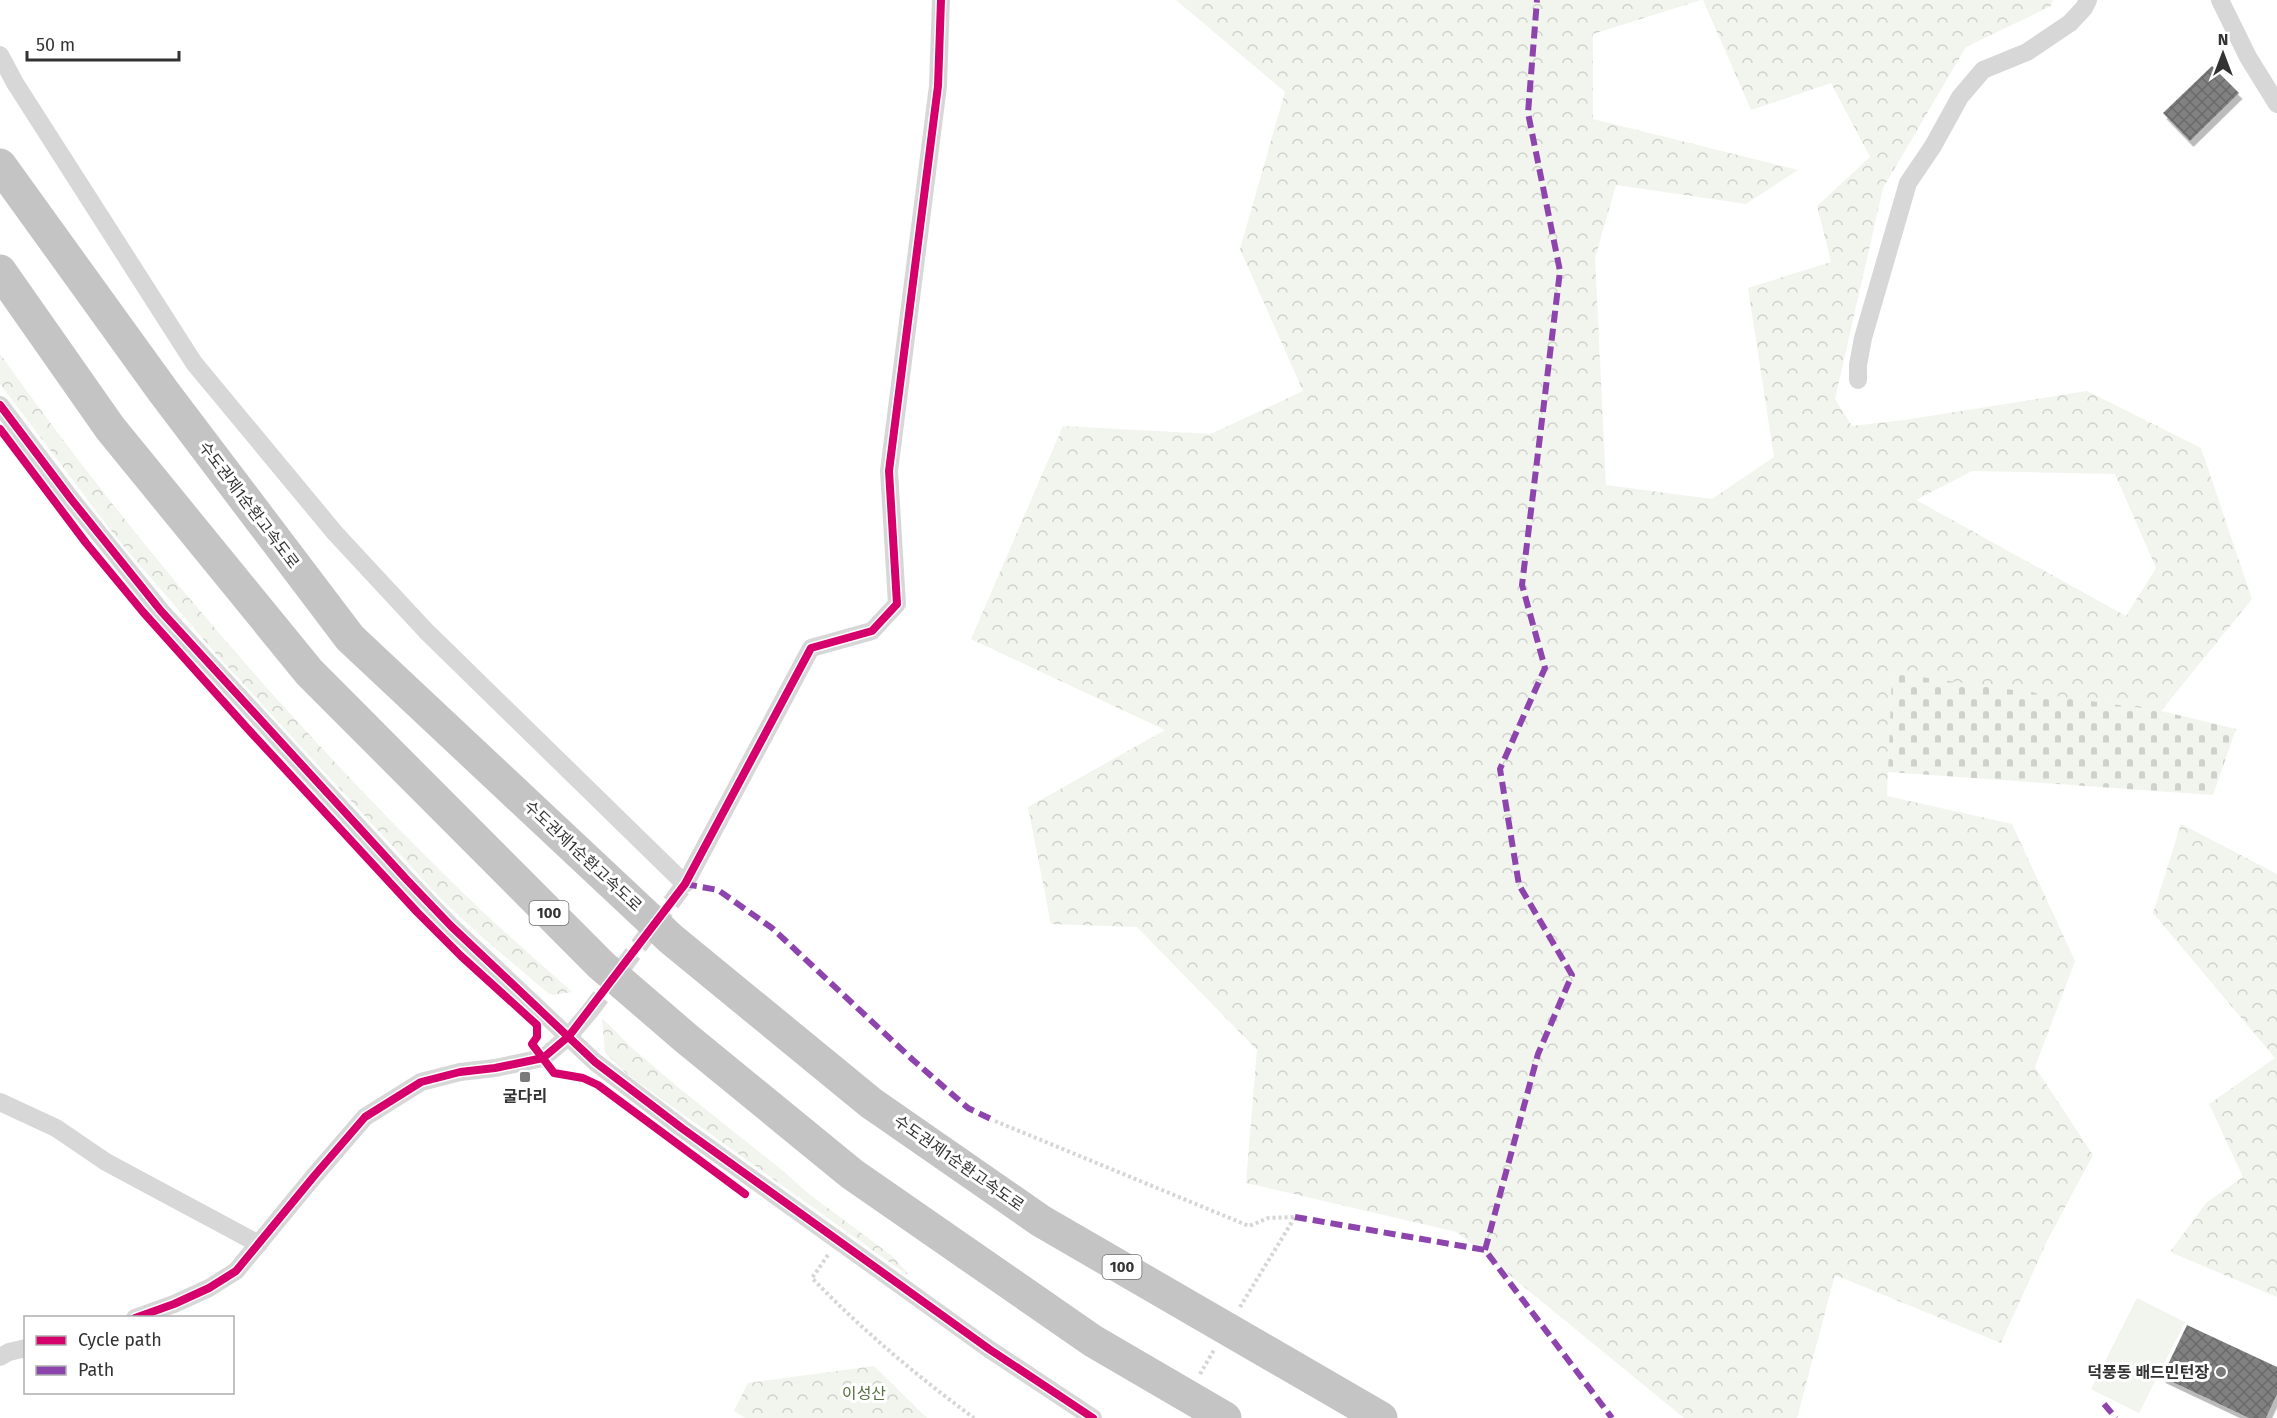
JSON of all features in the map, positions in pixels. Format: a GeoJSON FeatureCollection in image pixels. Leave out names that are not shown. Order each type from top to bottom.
{"type":"FeatureCollection","features":[{"type":"Feature","properties":{"kind":"highway","name":"수도권제1순환고속도로"},"geometry":{"type":"LineString","coordinates":[[0,165],[162,391],[350,638],[671,939],[871,1103],[1041,1221],[1381,1418]]}},
{"type":"Feature","properties":{"kind":"highway","name":"100"},"geometry":{"type":"LineString","coordinates":[[0,272],[110,428],[309,672],[601,965],[687,1039],[852,1174],[1094,1341],[1224,1418]]}},
{"type":"Feature","properties":{"kind":"street"},"geometry":{"type":"LineString","coordinates":[[0,55],[15,83],[194,363],[335,533],[426,631],[685,884],[811,648],[872,631],[897,604],[889,471],[938,86],[941,0]]}},
{"type":"Feature","properties":{"kind":"street"},"geometry":{"type":"LineString","coordinates":[[1858,380],[1863,338],[1908,183],[1934,146],[1960,97],[1983,70],[2027,52],[2070,23],[2088,0]]}},
{"type":"Feature","properties":{"kind":"street"},"geometry":{"type":"LineString","coordinates":[[2220,0],[2248,57],[2277,104]]}},
{"type":"Feature","properties":{"kind":"street"},"geometry":{"type":"LineString","coordinates":[[0,405],[71,499],[169,620],[422,896],[595,1062],[674,1122],[989,1349],[1094,1418]]}},
{"type":"Feature","properties":{"kind":"street"},"geometry":{"type":"LineString","coordinates":[[138,1316],[174,1304],[236,1271],[365,1117],[421,1082],[460,1072],[495,1068],[543,1058],[569,1036],[590,1011]]}},
{"type":"Feature","properties":{"kind":"street"},"geometry":{"type":"LineString","coordinates":[[0,1102],[56,1128],[106,1162],[258,1244]]}},
{"type":"Feature","properties":{"kind":"street"},"geometry":{"type":"LineString","coordinates":[[0,1357],[24,1348]]}},
{"type":"Feature","properties":{"kind":"path"},"geometry":{"type":"LineString","coordinates":[[995,1121],[1250,1226],[1268,1218],[1295,1218]]}},
{"type":"Feature","properties":{"kind":"path"},"geometry":{"type":"LineString","coordinates":[[830,1252],[812,1278],[869,1334],[974,1418]]}},
{"type":"Feature","properties":{"kind":"green space"},"geometry":{"type":"Polygon","coordinates":[[[1176,0],[1701,0],[1593,34],[1593,119],[1798,170],[1746,204],[1616,185],[1595,258],[1606,485],[1712,499],[1774,457],[1748,288],[1831,262],[1817,206],[1870,157],[1831,83],[1751,110],[1703,0],[2053,0],[2051,6],[1966,47],[1883,188],[1835,399],[1852,426],[2087,391],[2201,448],[2252,599],[2161,711],[1892,674],[1887,796],[2012,824],[2075,961],[2035,1067],[2093,1155],[2047,1241],[2001,1343],[1835,1275],[1797,1418],[1684,1418],[1457,1232],[1246,1183],[1257,1050],[1137,927],[1051,924],[1028,807],[1165,730],[971,639],[1063,426],[1211,434],[1303,391],[1240,249],[1285,92],[1176,0]],[[1972,471],[1916,500],[2126,616],[2156,568],[2115,474],[1972,471]]]}},
{"type":"Feature","properties":{"kind":"green space"},"geometry":{"type":"Polygon","coordinates":[[[0,354],[51,424],[158,561],[272,693],[391,821],[452,882],[572,992],[553,995],[548,993],[441,899],[216,654],[115,536],[0,384],[0,354]]]}},
{"type":"Feature","properties":{"kind":"green space"},"geometry":{"type":"Polygon","coordinates":[[[1892,673],[2161,711],[2236,729],[2213,795],[1888,772],[1892,673]]]}},
{"type":"Feature","properties":{"kind":"green space"},"geometry":{"type":"Polygon","coordinates":[[[2181,824],[2277,874],[2277,1297],[2170,1252],[2206,1203],[2243,1177],[2209,1104],[2275,1058],[2153,913],[2181,824]]]}},
{"type":"Feature","properties":{"kind":"green space"},"geometry":{"type":"Polygon","coordinates":[[[602,1018],[631,1047],[679,1088],[809,1194],[892,1256],[908,1273],[906,1274],[628,1075],[605,1053],[602,1018]]]}},
{"type":"Feature","properties":{"kind":"green space"},"geometry":{"type":"Polygon","coordinates":[[[2137,1298],[2185,1322],[2139,1413],[2091,1389],[2137,1298]]]}},
{"type":"Feature","properties":{"kind":"green space","name":"이성산"},"geometry":{"type":"Polygon","coordinates":[[[874,1366],[927,1418],[745,1418],[734,1411],[748,1383],[874,1366]]]}},
{"type":"Feature","properties":{"kind":"building"},"geometry":{"type":"Polygon","coordinates":[[[2212,66],[2239,93],[2190,141],[2163,113],[2212,66]]]}},
{"type":"Feature","properties":{"kind":"building","name":"덕풍동 배드민턴장"},"geometry":{"type":"Polygon","coordinates":[[[2187,1325],[2277,1367],[2277,1394],[2266,1418],[2249,1418],[2162,1377],[2187,1325]]]}},
{"type":"Feature","properties":{"kind":"tunnel"},"geometry":{"type":"LineString","coordinates":[[590,1011],[685,884]]}},
{"type":"Feature","properties":{"kind":"marked path"},"geometry":{"type":"LineString","coordinates":[[1485,1250],[1538,1054],[1572,975],[1519,885],[1500,769],[1545,668],[1522,585],[1560,271],[1528,113],[1537,0]]}},
{"type":"Feature","properties":{"kind":"marked path"},"geometry":{"type":"LineString","coordinates":[[685,884],[718,890],[772,928],[913,1060],[968,1108],[995,1121]]}},
{"type":"Feature","properties":{"kind":"marked path"},"geometry":{"type":"LineString","coordinates":[[1295,1217],[1485,1250],[1612,1418]]}},
{"type":"Feature","properties":{"kind":"marked path"},"geometry":{"type":"LineString","coordinates":[[2104,1404],[2116,1418]]}},
{"type":"Feature","properties":{"kind":"cycle path"},"geometry":{"type":"LineString","coordinates":[[141,1316],[209,1288],[236,1271],[365,1117],[421,1082],[460,1072],[495,1068],[543,1058],[569,1036],[685,884],[811,648],[872,631],[897,604],[889,471],[938,86],[941,0]]}},
{"type":"Feature","properties":{"kind":"cycle path"},"geometry":{"type":"LineString","coordinates":[[0,405],[71,499],[161,611],[451,926],[595,1062],[683,1129],[989,1349],[1093,1418]]}},
{"type":"Feature","properties":{"kind":"cycle path"},"geometry":{"type":"LineString","coordinates":[[0,429],[86,543],[143,612],[247,728],[417,912],[461,956],[537,1025],[537,1037],[532,1044],[554,1073],[583,1078],[598,1085],[745,1194]]}},
{"type":"Feature","properties":{"kind":"place","name":"굴다리"},"geometry":{"type":"Point","coordinates":[525,1077]}},
{"type":"Feature","properties":{"kind":"place","name":"덕풍동 배드민턴장"},"geometry":{"type":"Point","coordinates":[2221,1372]}}]}
